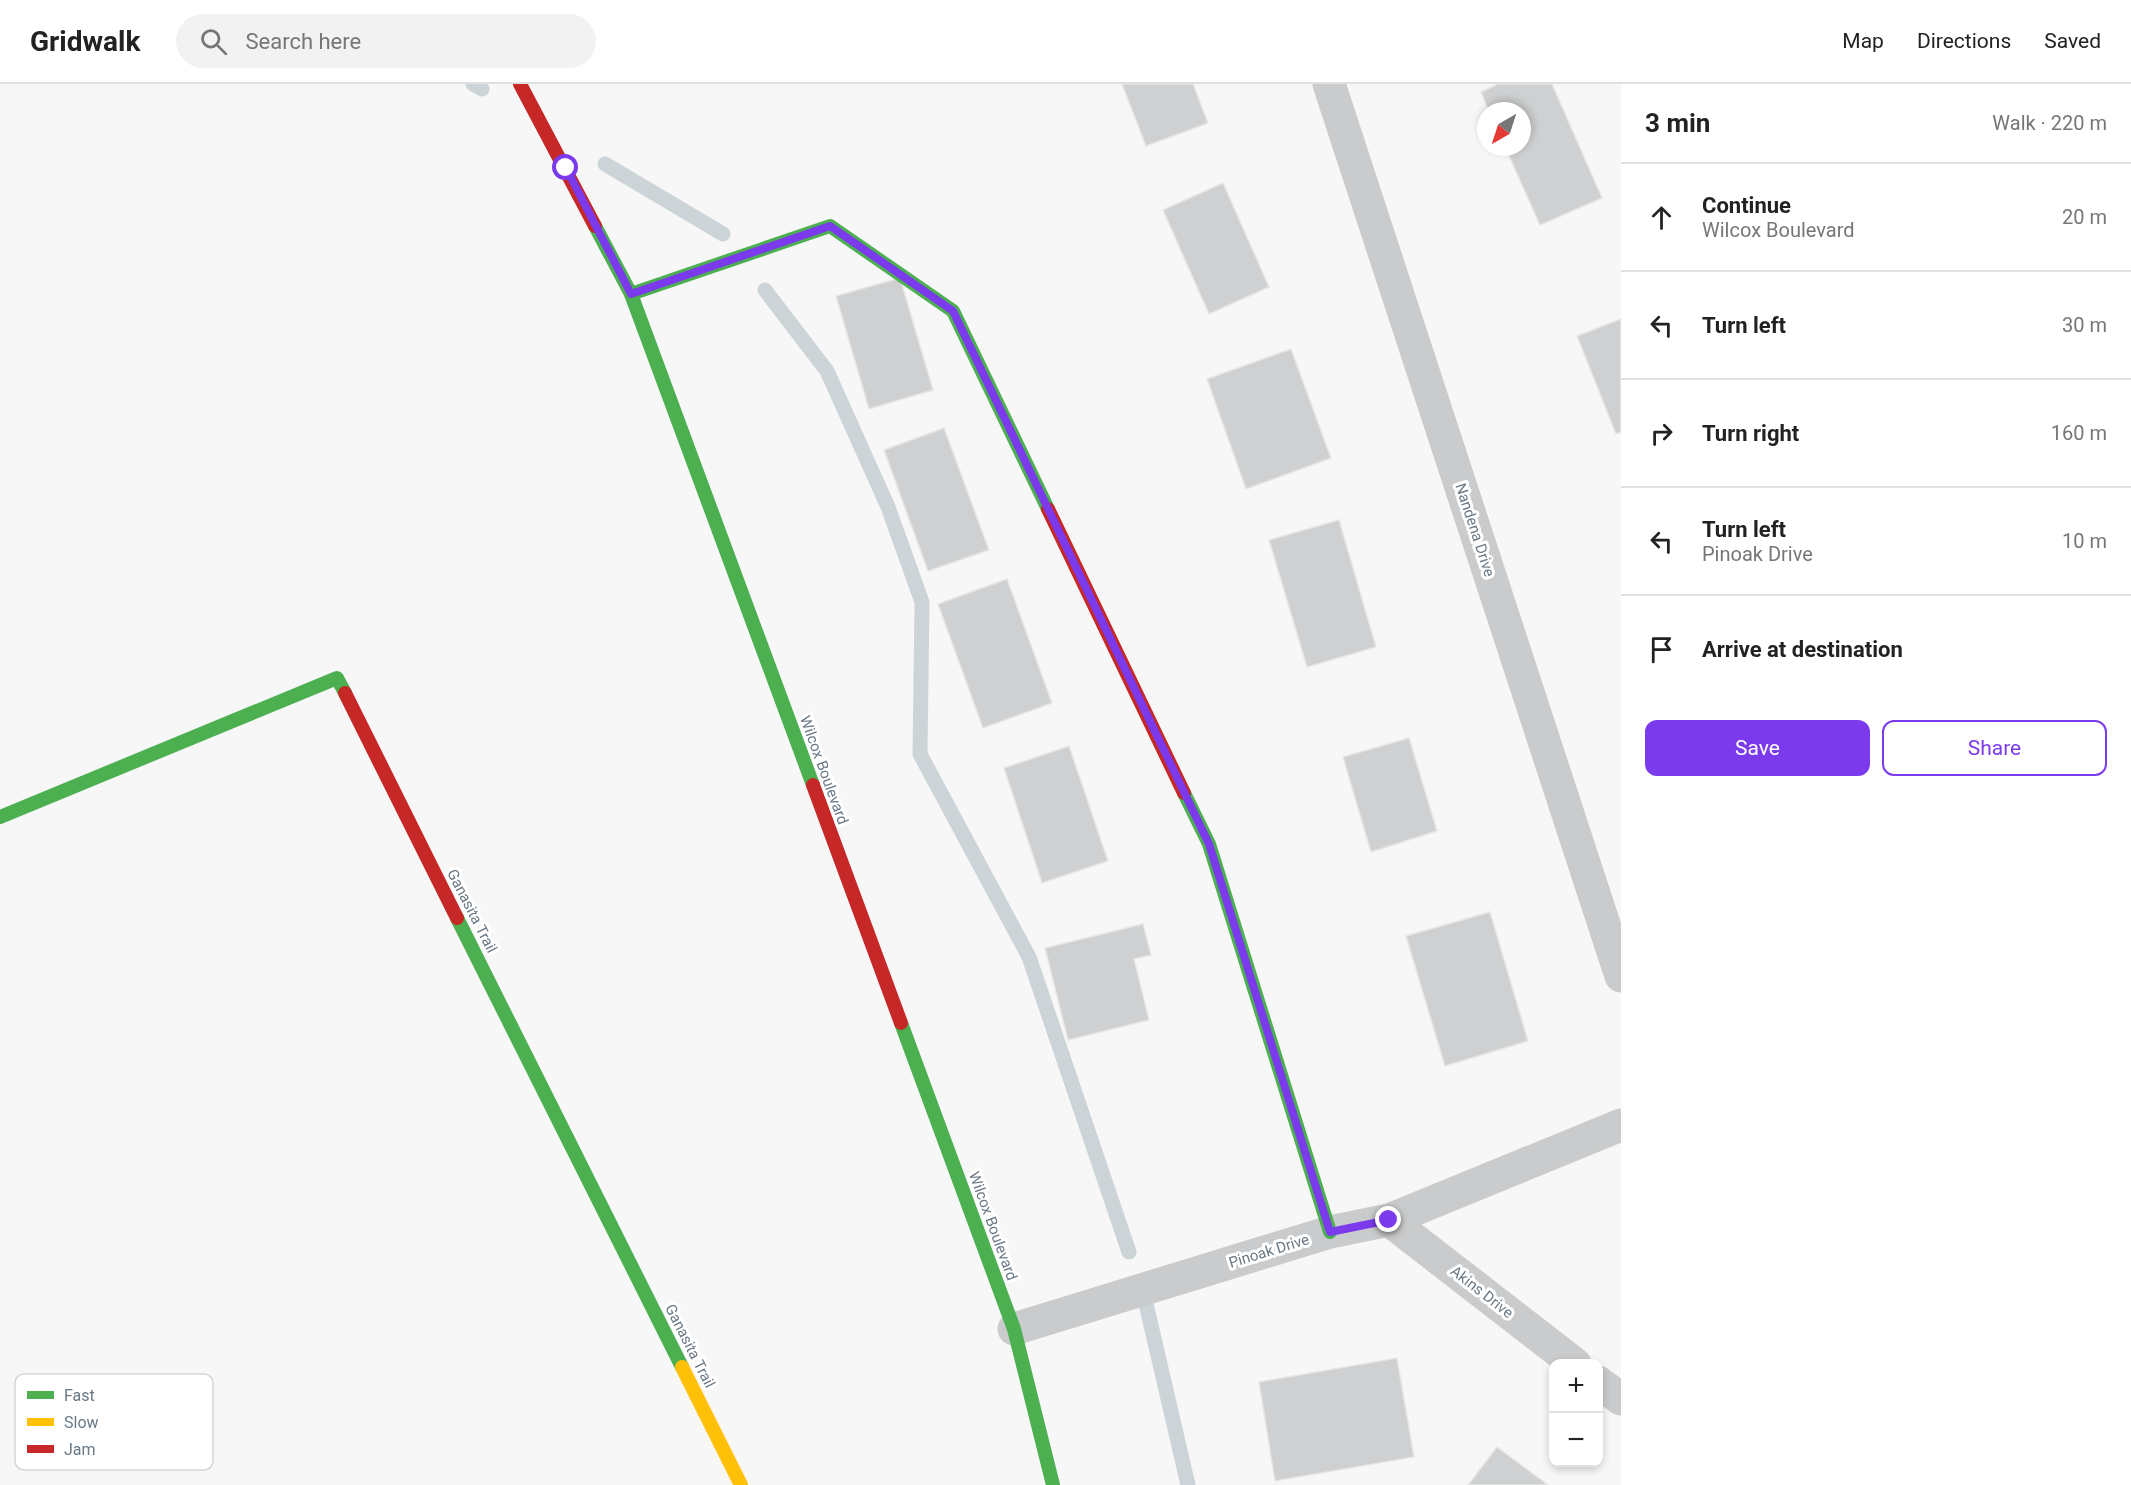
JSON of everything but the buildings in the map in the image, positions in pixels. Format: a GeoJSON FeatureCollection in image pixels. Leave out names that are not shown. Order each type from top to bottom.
{"type":"FeatureCollection","features":[{"type":"Feature","properties":{"kind":"street","name":"Wilcox Boulevard"},"geometry":{"type":"LineString","coordinates":[[520,84],[631,294],[1014,1329],[1053,1485]]}},
{"type":"Feature","properties":{"kind":"street","name":"Nandena Drive"},"geometry":{"type":"LineString","coordinates":[[1329,84],[1621,976]]}},
{"type":"Feature","properties":{"kind":"street"},"geometry":{"type":"LineString","coordinates":[[631,294],[830,226],[953,311],[1209,844],[1330,1232]]}},
{"type":"Feature","properties":{"kind":"street","name":"Ganasita Trail"},"geometry":{"type":"LineString","coordinates":[[0,817],[337,678],[741,1485]]}},
{"type":"Feature","properties":{"kind":"street","name":"Pinoak Drive"},"geometry":{"type":"LineString","coordinates":[[1014,1329],[1330,1232],[1389,1220],[1621,1125]]}},
{"type":"Feature","properties":{"kind":"street","name":"Akins Drive"},"geometry":{"type":"LineString","coordinates":[[1389,1220],[1569,1359]]}},
{"type":"Feature","properties":{"kind":"street"},"geometry":{"type":"LineString","coordinates":[[1603,1385],[1621,1399]]}},
{"type":"Feature","properties":{"kind":"waterway"},"geometry":{"type":"LineString","coordinates":[[473,84],[482,89]]}},
{"type":"Feature","properties":{"kind":"waterway"},"geometry":{"type":"LineString","coordinates":[[605,164],[723,234]]}},
{"type":"Feature","properties":{"kind":"waterway"},"geometry":{"type":"LineString","coordinates":[[765,290],[827,371],[888,507],[922,602],[920,754],[1029,957],[1129,1252]]}},
{"type":"Feature","properties":{"kind":"waterway"},"geometry":{"type":"LineString","coordinates":[[1144,1295],[1188,1485]]}},
{"type":"Feature","properties":{"kind":"traffic: fast"},"geometry":{"type":"LineString","coordinates":[[595,226],[631,294],[813,785]]}},
{"type":"Feature","properties":{"kind":"traffic: fast"},"geometry":{"type":"LineString","coordinates":[[631,294],[830,226],[953,311],[1048,509]]}},
{"type":"Feature","properties":{"kind":"traffic: fast"},"geometry":{"type":"LineString","coordinates":[[0,817],[337,678],[345,693]]}},
{"type":"Feature","properties":{"kind":"traffic: fast"},"geometry":{"type":"LineString","coordinates":[[1184,793],[1209,844],[1330,1232]]}},
{"type":"Feature","properties":{"kind":"traffic: fast"},"geometry":{"type":"LineString","coordinates":[[457,918],[682,1367]]}},
{"type":"Feature","properties":{"kind":"traffic: fast"},"geometry":{"type":"LineString","coordinates":[[901,1023],[1014,1329],[1053,1485]]}},
{"type":"Feature","properties":{"kind":"traffic: slow"},"geometry":{"type":"LineString","coordinates":[[682,1367],[741,1485]]}},
{"type":"Feature","properties":{"kind":"traffic: jam"},"geometry":{"type":"LineString","coordinates":[[520,84],[595,226]]}},
{"type":"Feature","properties":{"kind":"traffic: jam"},"geometry":{"type":"LineString","coordinates":[[1048,509],[1184,793]]}},
{"type":"Feature","properties":{"kind":"traffic: jam"},"geometry":{"type":"LineString","coordinates":[[345,693],[457,918]]}},
{"type":"Feature","properties":{"kind":"traffic: jam"},"geometry":{"type":"LineString","coordinates":[[813,785],[901,1023]]}},
{"type":"Feature","properties":{"kind":"route"},"geometry":{"type":"LineString","coordinates":[[566,168],[631,294],[830,226],[953,311],[1209,844],[1330,1232],[1389,1220]]}}]}
